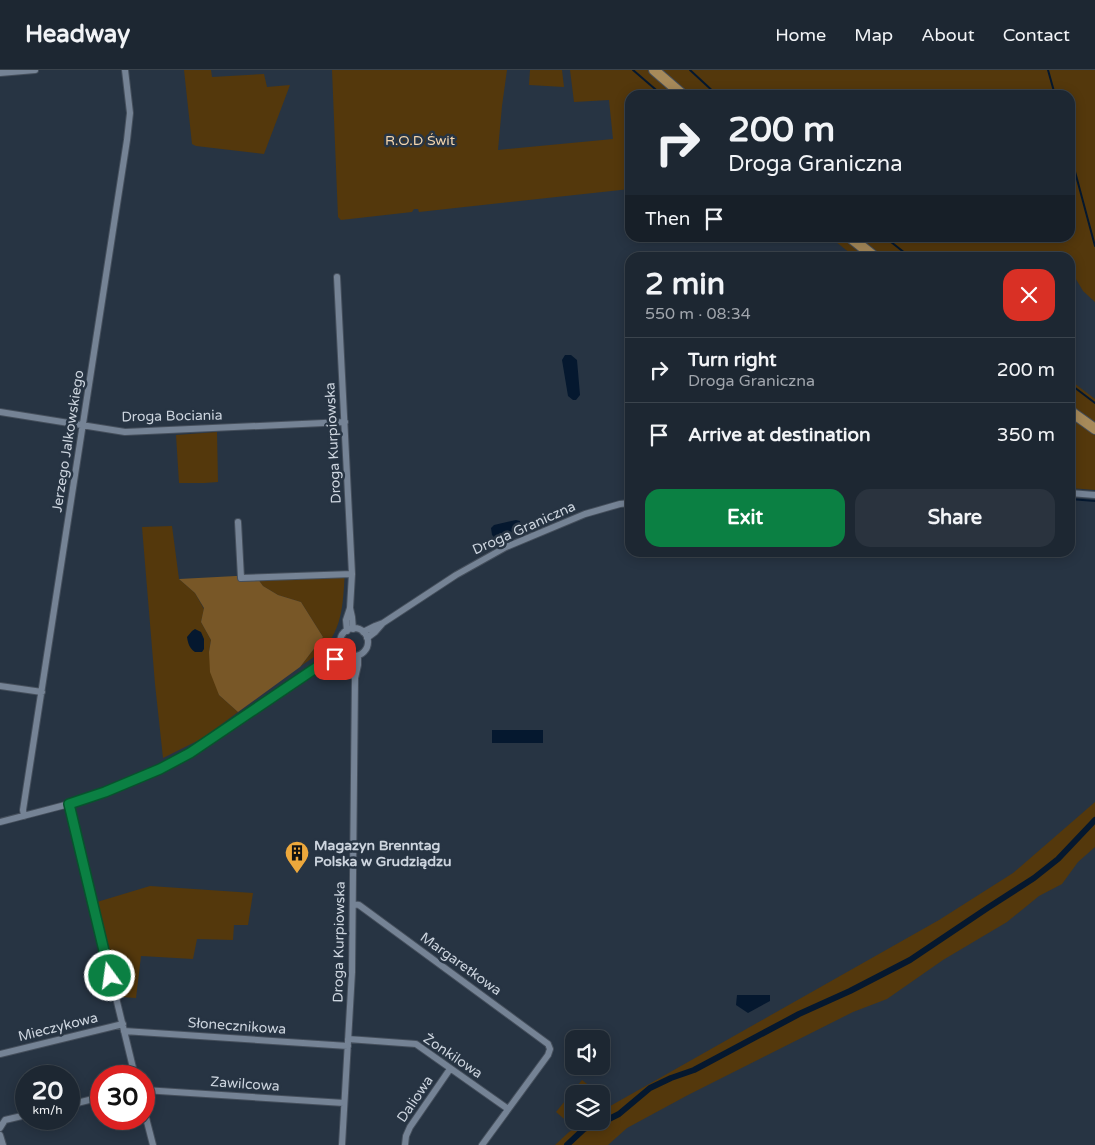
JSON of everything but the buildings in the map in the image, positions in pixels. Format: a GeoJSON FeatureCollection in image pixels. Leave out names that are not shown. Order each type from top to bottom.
{"type":"FeatureCollection","features":[{"type":"Feature","properties":{"kind":"main road"},"geometry":{"type":"LineString","coordinates":[[654,70],[676,90]]}},
{"type":"Feature","properties":{"kind":"main road"},"geometry":{"type":"LineString","coordinates":[[856,242],[868,252]]}},
{"type":"Feature","properties":{"kind":"main road"},"geometry":{"type":"LineString","coordinates":[[1075,415],[1095,429]]}},
{"type":"Feature","properties":{"kind":"street"},"geometry":{"type":"LineString","coordinates":[[0,73],[35,70]]}},
{"type":"Feature","properties":{"kind":"street","name":"Jerzego Jalkowskiego"},"geometry":{"type":"LineString","coordinates":[[24,816],[23,810],[129,126],[129,91],[126,70]]}},
{"type":"Feature","properties":{"kind":"street","name":"Droga Kurpiowska"},"geometry":{"type":"LineString","coordinates":[[337,277],[352,574],[350,608],[352,617],[350,630]]}},
{"type":"Feature","properties":{"kind":"street","name":"Droga Bociania"},"geometry":{"type":"LineString","coordinates":[[0,412],[125,432],[345,422]]}},
{"type":"Feature","properties":{"kind":"street"},"geometry":{"type":"LineString","coordinates":[[1075,493],[1095,495]]}},
{"type":"Feature","properties":{"kind":"street","name":"Droga Graniczna"},"geometry":{"type":"LineString","coordinates":[[365,635],[375,626],[383,623],[456,575],[506,547],[585,514],[625,504]]}},
{"type":"Feature","properties":{"kind":"street"},"geometry":{"type":"LineString","coordinates":[[238,522],[241,578],[352,574]]}},
{"type":"Feature","properties":{"kind":"street"},"geometry":{"type":"LineString","coordinates":[[0,822],[69,804],[105,792],[160,769],[190,753],[326,661],[331,654],[366,651],[368,646],[365,635],[358,629],[350,630],[342,638],[349,652]]}},
{"type":"Feature","properties":{"kind":"street","name":"Droga Kurpiowska"},"geometry":{"type":"LineString","coordinates":[[342,1145],[352,972],[353,904],[355,678],[349,652]]}},
{"type":"Feature","properties":{"kind":"street"},"geometry":{"type":"LineString","coordinates":[[0,686],[42,692]]}},
{"type":"Feature","properties":{"kind":"street"},"geometry":{"type":"LineString","coordinates":[[69,804],[132,1065]]}},
{"type":"Feature","properties":{"kind":"street","name":"Margaretkowa"},"geometry":{"type":"LineString","coordinates":[[353,904],[359,905],[548,1044],[550,1049],[548,1055],[508,1109]]}},
{"type":"Feature","properties":{"kind":"street","name":"Słonecznikowa"},"geometry":{"type":"LineString","coordinates":[[124,1028],[348,1043]]}},
{"type":"Feature","properties":{"kind":"street","name":"Mieczykowa"},"geometry":{"type":"LineString","coordinates":[[0,1054],[124,1028]]}},
{"type":"Feature","properties":{"kind":"street","name":"Żonkilowa"},"geometry":{"type":"LineString","coordinates":[[348,1043],[416,1044],[508,1109]]}},
{"type":"Feature","properties":{"kind":"street","name":"Daliowa"},"geometry":{"type":"LineString","coordinates":[[405,1145],[410,1127],[450,1069]]}},
{"type":"Feature","properties":{"kind":"street","name":"Zawilcowa"},"geometry":{"type":"LineString","coordinates":[[155,1091],[344,1103]]}},
{"type":"Feature","properties":{"kind":"street"},"geometry":{"type":"LineString","coordinates":[[482,1145],[508,1109]]}},
{"type":"Feature","properties":{"kind":"street"},"geometry":{"type":"LineString","coordinates":[[0,1128],[5,1120],[15,1118]]}},
{"type":"Feature","properties":{"kind":"street"},"geometry":{"type":"LineString","coordinates":[[149,1130],[153,1145]]}},
{"type":"Feature","properties":{"kind":"street"},"geometry":{"type":"LineString","coordinates":[[0,1136],[3,1145]]}},
{"type":"Feature","properties":{"kind":"green space"},"geometry":{"type":"Polygon","coordinates":[[[184,70],[211,70],[212,77],[264,74],[267,87],[290,85],[264,154],[192,144],[184,70]]]}},
{"type":"Feature","properties":{"kind":"green space","name":"R.O.D Świt"},"geometry":{"type":"Polygon","coordinates":[[[332,70],[507,70],[498,150],[613,139],[609,100],[574,102],[570,70],[1095,70],[1095,302],[1083,291],[1075,277],[1075,252],[849,252],[836,242],[1075,242],[1075,90],[625,90],[625,190],[419,212],[418,209],[414,209],[412,212],[341,220],[338,217],[332,70]]]}},
{"type":"Feature","properties":{"kind":"green space"},"geometry":{"type":"Polygon","coordinates":[[[530,70],[562,70],[564,87],[529,85],[530,70]]]}},
{"type":"Feature","properties":{"kind":"green space"},"geometry":{"type":"Polygon","coordinates":[[[1075,384],[1095,399],[1095,490],[1075,488],[1075,384]]]}},
{"type":"Feature","properties":{"kind":"green space"},"geometry":{"type":"Polygon","coordinates":[[[217,432],[218,482],[179,483],[176,435],[217,432]]]}},
{"type":"Feature","properties":{"kind":"green space"},"geometry":{"type":"Polygon","coordinates":[[[172,526],[179,579],[195,593],[204,609],[201,622],[211,640],[209,652],[219,695],[238,712],[203,738],[163,758],[142,527],[172,526]]]}},
{"type":"Feature","properties":{"kind":"green space"},"geometry":{"type":"Polygon","coordinates":[[[345,571],[341,613],[335,633],[320,652],[300,667],[323,637],[301,602],[278,595],[263,586],[255,575],[345,571]]]}},
{"type":"Feature","properties":{"kind":"green space"},"geometry":{"type":"Polygon","coordinates":[[[1095,802],[1095,847],[1078,862],[1062,884],[1039,896],[1007,922],[943,960],[887,999],[853,1012],[688,1095],[627,1128],[608,1145],[555,1145],[572,1130],[610,1130],[610,1106],[939,920],[1013,873],[1095,802]]]}},
{"type":"Feature","properties":{"kind":"green space"},"geometry":{"type":"Polygon","coordinates":[[[150,886],[253,893],[248,925],[234,925],[233,940],[197,939],[193,959],[141,956],[136,998],[121,997],[97,902],[150,886]]]}},
{"type":"Feature","properties":{"kind":"green space"},"geometry":{"type":"Polygon","coordinates":[[[582,1080],[588,1085],[578,1085],[582,1080]]]}},
{"type":"Feature","properties":{"kind":"green space"},"geometry":{"type":"Polygon","coordinates":[[[565,1101],[565,1120],[556,1112],[565,1101]]]}},
{"type":"Feature","properties":{"kind":"shaded area"},"geometry":{"type":"Polygon","coordinates":[[[255,575],[263,586],[278,595],[301,602],[323,637],[300,667],[238,712],[219,695],[210,672],[209,652],[211,640],[201,622],[204,608],[195,593],[179,579],[255,575]]]}},
{"type":"Feature","properties":{"kind":"water"},"geometry":{"type":"Polygon","coordinates":[[[565,355],[571,355],[577,360],[580,395],[576,400],[568,396],[562,360],[565,355]]]}},
{"type":"Feature","properties":{"kind":"water"},"geometry":{"type":"Polygon","coordinates":[[[516,520],[520,521],[521,526],[519,529],[495,538],[492,535],[491,528],[494,525],[516,520]]]}},
{"type":"Feature","properties":{"kind":"water"},"geometry":{"type":"Polygon","coordinates":[[[195,629],[201,632],[204,639],[204,649],[202,652],[195,652],[188,643],[187,637],[195,629]]]}},
{"type":"Feature","properties":{"kind":"water"},"geometry":{"type":"Polygon","coordinates":[[[492,730],[543,730],[543,743],[492,743],[492,730]]]}},
{"type":"Feature","properties":{"kind":"water"},"geometry":{"type":"Polygon","coordinates":[[[737,995],[770,995],[770,1001],[748,1013],[736,1005],[737,995]]]}},
{"type":"Feature","properties":{"kind":"waterway"},"geometry":{"type":"LineString","coordinates":[[633,70],[656,90]]}},
{"type":"Feature","properties":{"kind":"waterway"},"geometry":{"type":"LineString","coordinates":[[690,70],[712,90]]}},
{"type":"Feature","properties":{"kind":"waterway"},"geometry":{"type":"LineString","coordinates":[[1048,70],[1054,90]]}},
{"type":"Feature","properties":{"kind":"waterway"},"geometry":{"type":"LineString","coordinates":[[1075,172],[1095,246]]}},
{"type":"Feature","properties":{"kind":"waterway"},"geometry":{"type":"LineString","coordinates":[[891,242],[904,252]]}},
{"type":"Feature","properties":{"kind":"waterway"},"geometry":{"type":"LineString","coordinates":[[1075,388],[1095,403]]}},
{"type":"Feature","properties":{"kind":"waterway"},"geometry":{"type":"LineString","coordinates":[[1075,499],[1095,501]]}},
{"type":"Feature","properties":{"kind":"waterway"},"geometry":{"type":"LineString","coordinates":[[567,1145],[584,1129],[619,1114],[650,1088],[694,1070],[799,1014],[850,991],[910,960],[1034,878],[1058,859],[1095,820]]}},
{"type":"Feature","properties":{"kind":"place","name":"Magazyn Brenntag Polska w Grudziądzu"},"geometry":{"type":"Point","coordinates":[297,874]}},
{"type":"Feature","properties":{"kind":"route"},"geometry":{"type":"LineString","coordinates":[[110,976],[69,804],[105,792],[160,769],[190,753],[326,661],[335,659]]}}]}
